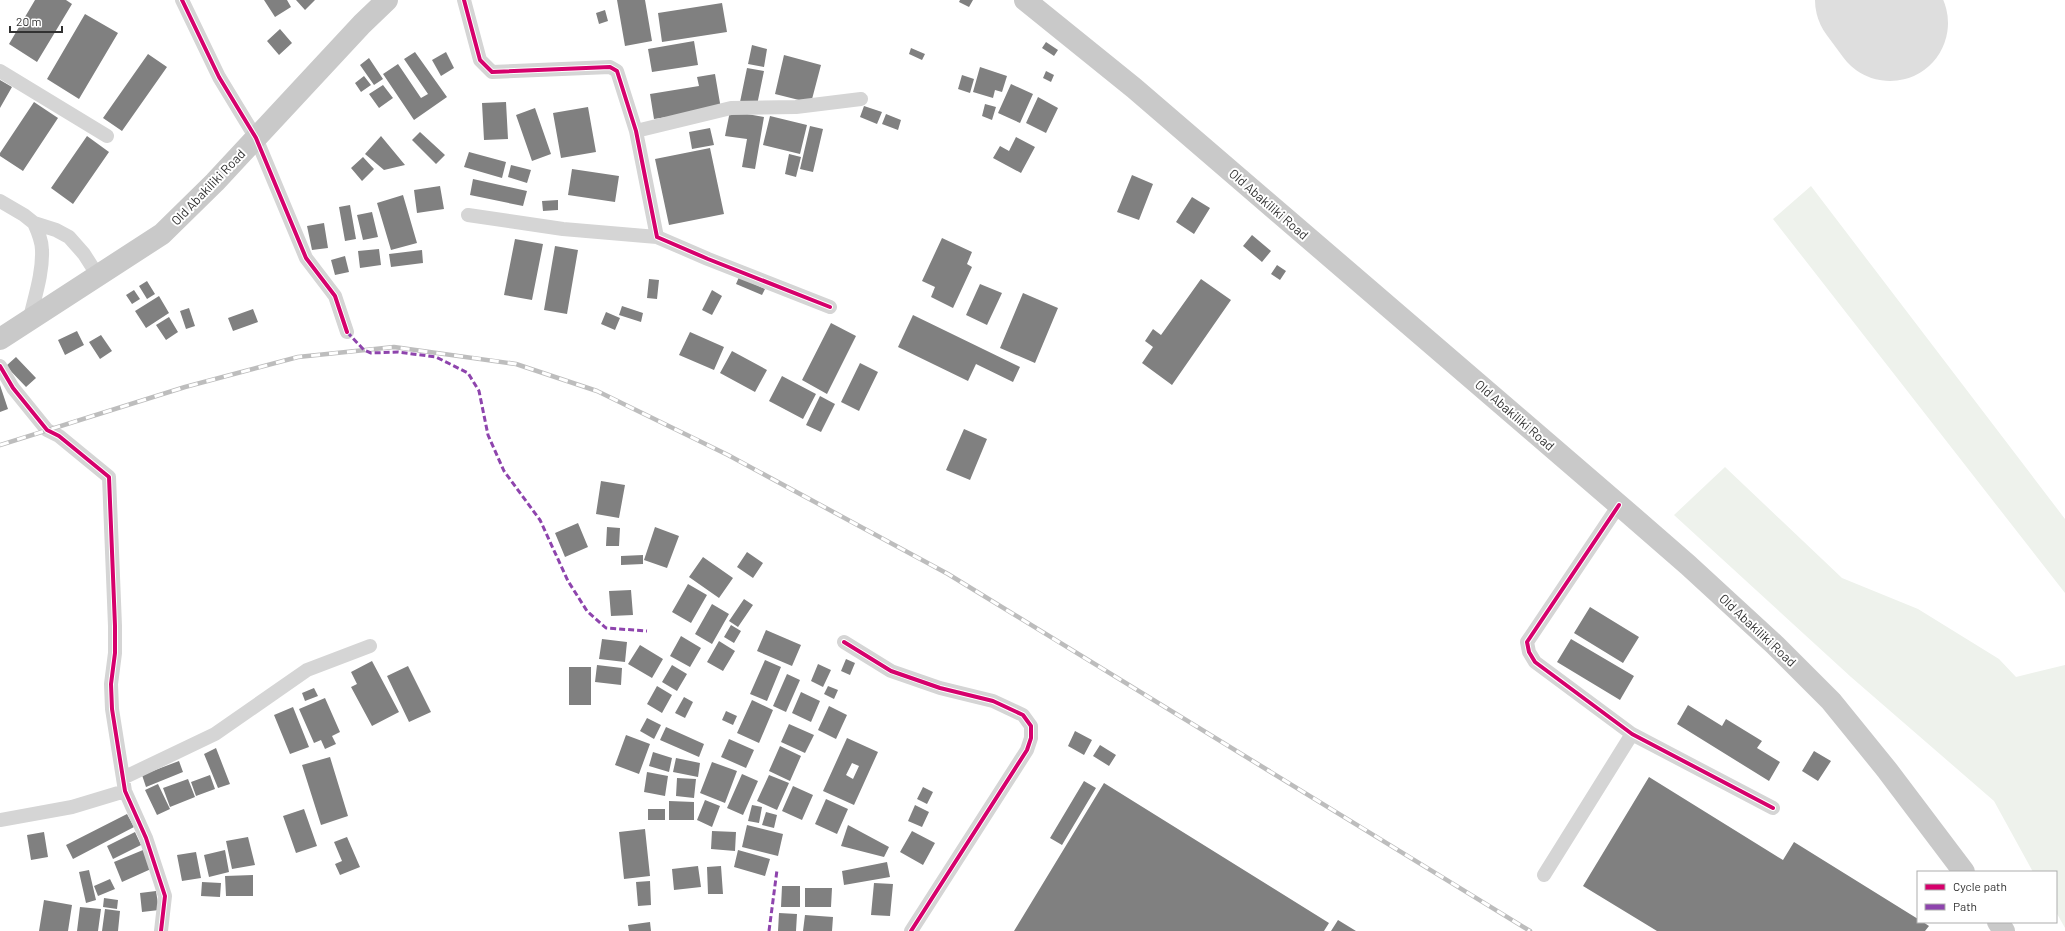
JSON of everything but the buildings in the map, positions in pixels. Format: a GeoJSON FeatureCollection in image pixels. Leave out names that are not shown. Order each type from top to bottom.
{"type":"FeatureCollection","features":[{"type":"Feature","properties":{"kind":"main road","name":"Old Abakiliki Road"},"geometry":{"type":"LineString","coordinates":[[0,339],[162,234],[215,182],[362,24],[387,0]]}},
{"type":"Feature","properties":{"kind":"main road","name":"Old Abakiliki Road"},"geometry":{"type":"LineString","coordinates":[[1025,0],[1134,88],[1618,504],[1757,629],[1831,701],[1887,770],[1963,871]]}},
{"type":"Feature","properties":{"kind":"street"},"geometry":{"type":"LineString","coordinates":[[182,0],[219,77],[256,138],[306,258],[334,296],[347,332]]}},
{"type":"Feature","properties":{"kind":"street"},"geometry":{"type":"LineString","coordinates":[[464,0],[480,60],[492,72],[610,67],[617,71],[636,131],[657,237]]}},
{"type":"Feature","properties":{"kind":"street"},"geometry":{"type":"LineString","coordinates":[[0,71],[107,136]]}},
{"type":"Feature","properties":{"kind":"street"},"geometry":{"type":"LineString","coordinates":[[636,131],[731,108],[796,107],[861,99]]}},
{"type":"Feature","properties":{"kind":"street"},"geometry":{"type":"LineString","coordinates":[[0,202],[24,215],[34,223],[56,230],[69,237],[84,254],[98,276]]}},
{"type":"Feature","properties":{"kind":"street"},"geometry":{"type":"LineString","coordinates":[[468,215],[563,229],[657,237],[708,259],[830,307]]}},
{"type":"Feature","properties":{"kind":"street"},"geometry":{"type":"LineString","coordinates":[[28,322],[39,277],[42,250],[39,235],[34,223]]}},
{"type":"Feature","properties":{"kind":"street"},"geometry":{"type":"LineString","coordinates":[[0,366],[13,388],[47,430],[59,436],[108,477],[115,626],[115,653],[111,684],[112,709],[124,785],[146,838],[165,896],[161,931]]}},
{"type":"Feature","properties":{"kind":"street"},"geometry":{"type":"LineString","coordinates":[[1618,504],[1527,642],[1529,652],[1535,662],[1632,734],[1773,808]]}},
{"type":"Feature","properties":{"kind":"street"},"geometry":{"type":"LineString","coordinates":[[844,642],[890,671],[940,688],[993,701],[1023,715],[1031,726],[1031,738],[1027,750],[911,931]]}},
{"type":"Feature","properties":{"kind":"street"},"geometry":{"type":"LineString","coordinates":[[0,820],[72,807],[124,785],[215,734],[307,670],[370,646]]}},
{"type":"Feature","properties":{"kind":"street"},"geometry":{"type":"LineString","coordinates":[[1544,875],[1632,734]]}},
{"type":"Feature","properties":{"kind":"shaded area"},"geometry":{"type":"Polygon","coordinates":[[[1811,186],[2065,519],[2065,593],[1773,219],[1811,186]]]}},
{"type":"Feature","properties":{"kind":"shaded area"},"geometry":{"type":"Polygon","coordinates":[[[1725,467],[1842,578],[1918,609],[1999,659],[2016,677],[2065,665],[2065,928],[2057,914],[2057,871],[2032,871],[1994,801],[1851,677],[1674,515],[1725,467]]]}},
{"type":"Feature","properties":{"kind":"runway"},"geometry":{"type":"LineString","coordinates":[[1873,0],[1890,23]]}},
{"type":"Feature","properties":{"kind":"railway"},"geometry":{"type":"LineString","coordinates":[[0,445],[185,387],[298,357],[394,347],[516,364],[597,391],[728,455],[948,574],[1530,931]]}},
{"type":"Feature","properties":{"kind":"marked path"},"geometry":{"type":"LineString","coordinates":[[347,332],[364,350],[371,353],[398,352],[436,357],[468,373],[479,391],[488,435],[504,471],[540,520],[568,581],[587,611],[606,628],[647,631]]}},
{"type":"Feature","properties":{"kind":"marked path"},"geometry":{"type":"LineString","coordinates":[[769,931],[777,870]]}},
{"type":"Feature","properties":{"kind":"cycle path"},"geometry":{"type":"LineString","coordinates":[[182,0],[219,77],[256,138],[306,258],[335,296],[347,332]]}},
{"type":"Feature","properties":{"kind":"cycle path"},"geometry":{"type":"LineString","coordinates":[[464,0],[480,60],[492,72],[610,67],[617,71],[636,131],[657,237],[708,259],[830,307]]}},
{"type":"Feature","properties":{"kind":"cycle path"},"geometry":{"type":"LineString","coordinates":[[0,366],[13,388],[47,430],[59,436],[109,477],[115,626],[115,653],[111,684],[112,709],[125,791],[146,838],[165,896],[161,931]]}},
{"type":"Feature","properties":{"kind":"cycle path"},"geometry":{"type":"LineString","coordinates":[[1619,505],[1527,642],[1529,652],[1535,662],[1632,734],[1773,808]]}},
{"type":"Feature","properties":{"kind":"cycle path"},"geometry":{"type":"LineString","coordinates":[[844,642],[891,671],[940,688],[993,701],[1023,715],[1031,726],[1031,738],[1027,750],[911,931]]}}]}
